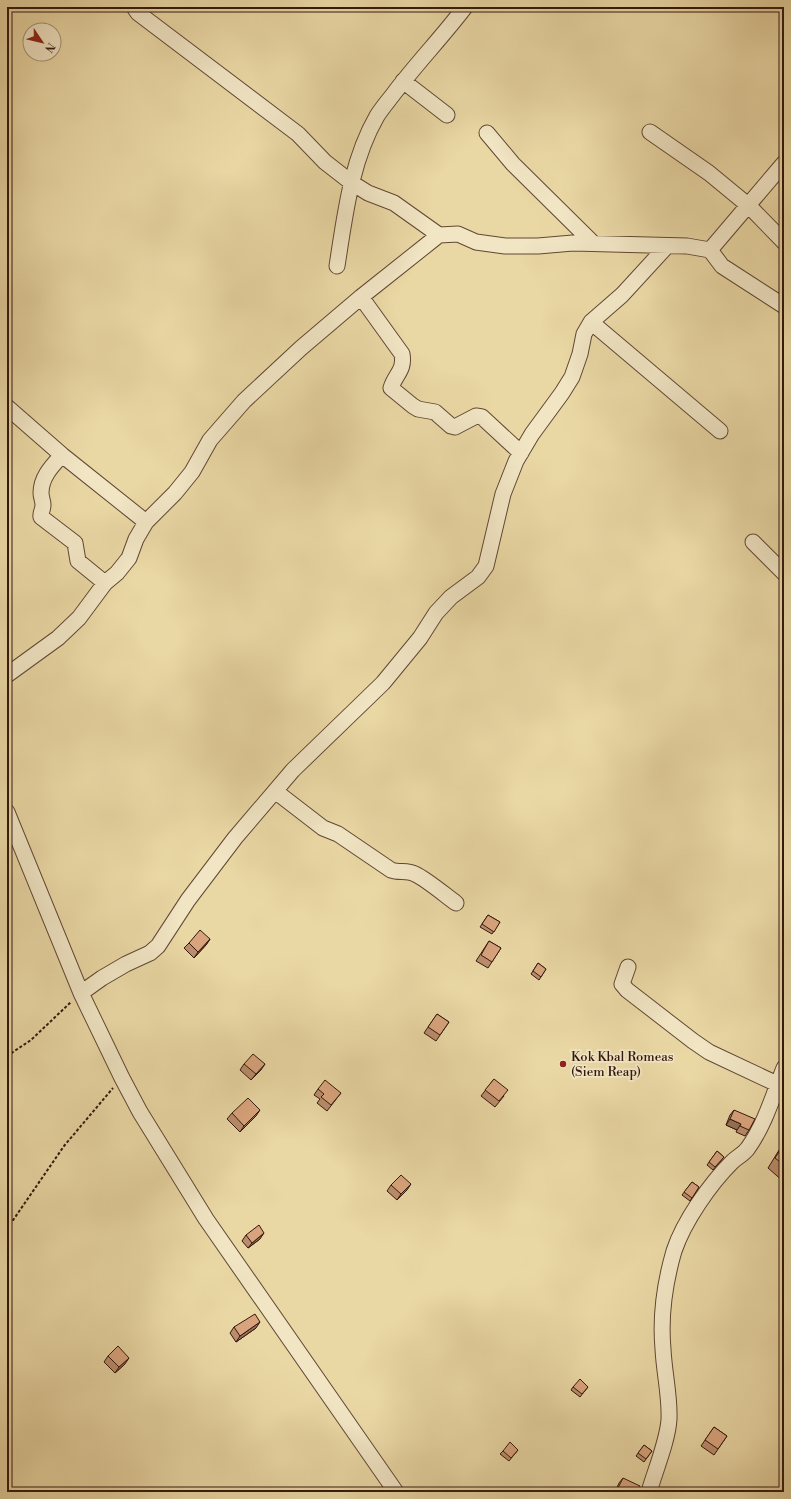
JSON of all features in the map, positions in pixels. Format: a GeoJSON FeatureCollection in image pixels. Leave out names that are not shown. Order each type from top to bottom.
{"type":"FeatureCollection","features":[{"type":"Feature","properties":{"kind":"street"},"geometry":{"type":"LineString","coordinates":[[134,7],[138,13],[298,134],[325,162],[352,183],[368,193],[394,203],[439,235]]}},
{"type":"Feature","properties":{"kind":"street"},"geometry":{"type":"LineString","coordinates":[[337,266],[344,218],[356,167],[365,141],[377,116],[403,81],[465,7]]}},
{"type":"Feature","properties":{"kind":"street"},"geometry":{"type":"LineString","coordinates":[[403,81],[447,115]]}},
{"type":"Feature","properties":{"kind":"street"},"geometry":{"type":"LineString","coordinates":[[650,132],[709,173],[749,206],[784,242]]}},
{"type":"Feature","properties":{"kind":"street"},"geometry":{"type":"LineString","coordinates":[[487,133],[513,164],[594,244]]}},
{"type":"Feature","properties":{"kind":"street"},"geometry":{"type":"LineString","coordinates":[[710,250],[784,163]]}},
{"type":"Feature","properties":{"kind":"street"},"geometry":{"type":"LineString","coordinates":[[7,675],[58,638],[79,618],[105,583],[117,573],[129,558],[136,539],[146,522],[175,493],[192,472],[210,440],[244,401],[361,296],[439,235],[458,234],[476,242],[505,246],[538,246],[573,243],[686,246],[710,250],[722,266],[784,306]]}},
{"type":"Feature","properties":{"kind":"street"},"geometry":{"type":"LineString","coordinates":[[81,993],[120,968],[150,953],[158,946],[188,900],[235,838],[293,770],[383,683],[420,638],[436,613],[451,597],[478,577],[486,566],[504,494],[521,453],[532,434],[572,377],[580,354],[584,334],[591,322],[622,295],[667,246]]}},
{"type":"Feature","properties":{"kind":"street"},"geometry":{"type":"LineString","coordinates":[[361,296],[402,354],[403,361],[401,369],[390,388],[413,406],[435,412],[454,427],[476,416],[482,417],[521,453]]}},
{"type":"Feature","properties":{"kind":"street"},"geometry":{"type":"LineString","coordinates":[[591,322],[720,431]]}},
{"type":"Feature","properties":{"kind":"street"},"geometry":{"type":"LineString","coordinates":[[7,407],[62,455],[146,522]]}},
{"type":"Feature","properties":{"kind":"street"},"geometry":{"type":"LineString","coordinates":[[62,455],[51,467],[43,480],[41,494],[43,504],[41,517],[75,543],[78,561],[105,583]]}},
{"type":"Feature","properties":{"kind":"street"},"geometry":{"type":"LineString","coordinates":[[753,542],[784,573]]}},
{"type":"Feature","properties":{"kind":"street"},"geometry":{"type":"LineString","coordinates":[[275,791],[323,828],[338,834],[391,870],[415,874],[456,903]]}},
{"type":"Feature","properties":{"kind":"street"},"geometry":{"type":"LineString","coordinates":[[7,812],[81,993],[140,1112],[206,1218],[396,1492]]}},
{"type":"Feature","properties":{"kind":"street"},"geometry":{"type":"LineString","coordinates":[[628,967],[622,984],[627,990],[709,1052],[778,1084]]}},
{"type":"Feature","properties":{"kind":"street"},"geometry":{"type":"LineString","coordinates":[[649,1492],[667,1433],[669,1419],[662,1323],[668,1274],[675,1249],[684,1228],[716,1180],[732,1161],[747,1150],[760,1130],[784,1068]]}},
{"type":"Feature","properties":{"kind":"path"},"geometry":{"type":"LineString","coordinates":[[7,1056],[31,1040],[81,993]]}},
{"type":"Feature","properties":{"kind":"path"},"geometry":{"type":"LineString","coordinates":[[7,1228],[64,1146],[122,1078]]}},
{"type":"Feature","properties":{"kind":"building"},"geometry":{"type":"Polygon","coordinates":[[[488,915],[500,922],[494,932],[482,924],[488,915]]]}},
{"type":"Feature","properties":{"kind":"building"},"geometry":{"type":"Polygon","coordinates":[[[200,930],[210,939],[198,952],[189,943],[200,930]]]}},
{"type":"Feature","properties":{"kind":"building"},"geometry":{"type":"Polygon","coordinates":[[[489,941],[501,948],[492,962],[481,955],[489,941]]]}},
{"type":"Feature","properties":{"kind":"building"},"geometry":{"type":"Polygon","coordinates":[[[538,963],[546,969],[541,977],[533,971],[538,963]]]}},
{"type":"Feature","properties":{"kind":"building"},"geometry":{"type":"Polygon","coordinates":[[[437,1014],[449,1022],[440,1035],[428,1027],[437,1014]]]}},
{"type":"Feature","properties":{"kind":"building"},"geometry":{"type":"Polygon","coordinates":[[[253,1054],[265,1064],[256,1074],[244,1064],[253,1054]]]}},
{"type":"Feature","properties":{"kind":"building"},"geometry":{"type":"Polygon","coordinates":[[[494,1079],[508,1090],[499,1101],[485,1090],[494,1079]]]}},
{"type":"Feature","properties":{"kind":"building"},"geometry":{"type":"Polygon","coordinates":[[[325,1080],[341,1093],[331,1105],[321,1097],[324,1094],[318,1089],[325,1080]]]}},
{"type":"Feature","properties":{"kind":"building"},"geometry":{"type":"Polygon","coordinates":[[[248,1098],[260,1110],[244,1126],[232,1113],[248,1098]]]}},
{"type":"Feature","properties":{"kind":"building"},"geometry":{"type":"Polygon","coordinates":[[[734,1110],[755,1119],[749,1130],[730,1119],[734,1110]]]}},
{"type":"Feature","properties":{"kind":"building"},"geometry":{"type":"Polygon","coordinates":[[[784,1144],[784,1165],[775,1158],[784,1144]]]}},
{"type":"Feature","properties":{"kind":"building"},"geometry":{"type":"Polygon","coordinates":[[[717,1151],[724,1157],[715,1167],[709,1162],[717,1151]]]}},
{"type":"Feature","properties":{"kind":"building"},"geometry":{"type":"Polygon","coordinates":[[[401,1175],[411,1184],[401,1194],[391,1185],[401,1175]]]}},
{"type":"Feature","properties":{"kind":"building"},"geometry":{"type":"Polygon","coordinates":[[[692,1182],[699,1187],[692,1198],[684,1192],[692,1182]]]}},
{"type":"Feature","properties":{"kind":"building"},"geometry":{"type":"Polygon","coordinates":[[[259,1225],[264,1233],[252,1243],[246,1235],[259,1225]]]}},
{"type":"Feature","properties":{"kind":"building"},"geometry":{"type":"Polygon","coordinates":[[[255,1314],[260,1322],[240,1336],[234,1327],[255,1314]]]}},
{"type":"Feature","properties":{"kind":"building"},"geometry":{"type":"Polygon","coordinates":[[[118,1346],[129,1358],[119,1367],[108,1356],[118,1346]]]}},
{"type":"Feature","properties":{"kind":"building"},"geometry":{"type":"Polygon","coordinates":[[[580,1379],[588,1387],[582,1394],[573,1387],[580,1379]]]}},
{"type":"Feature","properties":{"kind":"building"},"geometry":{"type":"Polygon","coordinates":[[[714,1427],[727,1436],[718,1449],[705,1440],[714,1427]]]}},
{"type":"Feature","properties":{"kind":"building"},"geometry":{"type":"Polygon","coordinates":[[[510,1442],[518,1450],[511,1458],[503,1451],[510,1442]]]}},
{"type":"Feature","properties":{"kind":"building"},"geometry":{"type":"Polygon","coordinates":[[[644,1445],[652,1451],[646,1459],[638,1453],[644,1445]]]}},
{"type":"Feature","properties":{"kind":"building"},"geometry":{"type":"Polygon","coordinates":[[[623,1478],[640,1486],[637,1492],[628,1492],[618,1488],[623,1478]]]}},
{"type":"Feature","properties":{"kind":"place","name":"Kok Kbal Romeas (Siem Reap)"},"geometry":{"type":"Point","coordinates":[563,1064]}}]}
